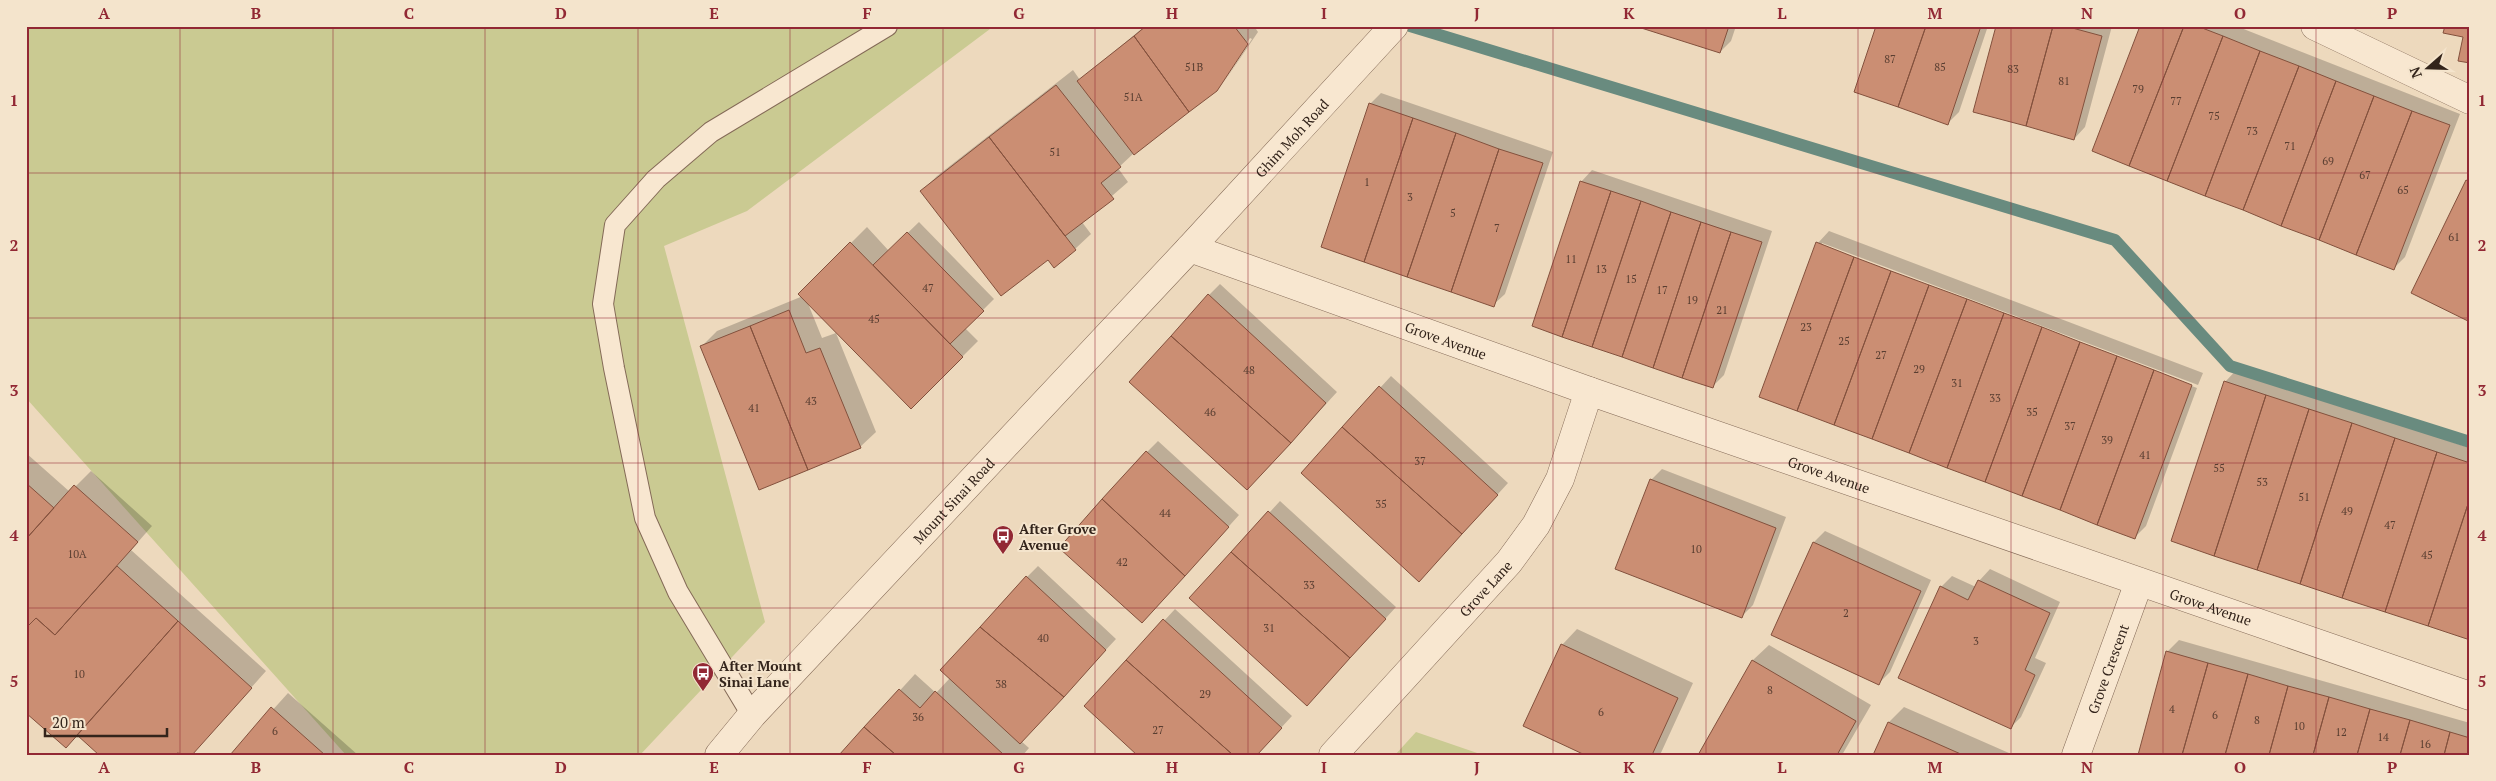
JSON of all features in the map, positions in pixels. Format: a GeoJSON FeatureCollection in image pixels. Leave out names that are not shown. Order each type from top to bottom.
{"type":"FeatureCollection","features":[{"type":"Feature","properties":{"kind":"street","name":"Ghim Moh Road"},"geometry":{"type":"LineString","coordinates":[[1190,248],[1394,26]]}},
{"type":"Feature","properties":{"kind":"street"},"geometry":{"type":"LineString","coordinates":[[2315,26],[2470,100]]}},
{"type":"Feature","properties":{"kind":"street","name":"Mount Sinai Road"},"geometry":{"type":"LineString","coordinates":[[718,755],[752,715],[1190,248]]}},
{"type":"Feature","properties":{"kind":"street","name":"Grove Avenue"},"geometry":{"type":"LineString","coordinates":[[1190,248],[1589,391],[2470,696]]}},
{"type":"Feature","properties":{"kind":"street","name":"Grove Lane"},"geometry":{"type":"LineString","coordinates":[[1333,755],[1508,562],[1536,525],[1560,479],[1589,391]]}},
{"type":"Feature","properties":{"kind":"street","name":"Grove Crescent"},"geometry":{"type":"LineString","coordinates":[[2076,755],[2138,582]]}},
{"type":"Feature","properties":{"kind":"lane"},"geometry":{"type":"LineString","coordinates":[[752,715],[678,592],[645,518],[614,368],[603,304],[615,225],[656,179],[711,132],[887,26]]}},
{"type":"Feature","properties":{"kind":"green space"},"geometry":{"type":"Polygon","coordinates":[[[26,26],[994,26],[747,211],[664,246],[765,622],[640,755],[346,755],[26,398],[26,26]]]}},
{"type":"Feature","properties":{"kind":"green space"},"geometry":{"type":"Polygon","coordinates":[[[1416,732],[1483,755],[1395,755],[1416,732]]]}},
{"type":"Feature","properties":{"kind":"building"},"geometry":{"type":"Polygon","coordinates":[[[1146,26],[1234,26],[1248,44],[1217,91],[1189,112],[1134,36],[1146,26]]]}},
{"type":"Feature","properties":{"kind":"building"},"geometry":{"type":"Polygon","coordinates":[[[1635,26],[1729,26],[1720,53],[1635,26]]]}},
{"type":"Feature","properties":{"kind":"building"},"geometry":{"type":"Polygon","coordinates":[[[1876,26],[1926,26],[1898,107],[1854,92],[1876,26]]]}},
{"type":"Feature","properties":{"kind":"building"},"geometry":{"type":"Polygon","coordinates":[[[1926,26],[1981,26],[1948,125],[1898,107],[1926,26]]]}},
{"type":"Feature","properties":{"kind":"building"},"geometry":{"type":"Polygon","coordinates":[[[1996,26],[2053,26],[2026,126],[1973,112],[1996,26]]]}},
{"type":"Feature","properties":{"kind":"building"},"geometry":{"type":"Polygon","coordinates":[[[2053,26],[2065,26],[2102,36],[2074,140],[2026,126],[2053,26]]]}},
{"type":"Feature","properties":{"kind":"building"},"geometry":{"type":"Polygon","coordinates":[[[2140,26],[2184,26],[2129,166],[2092,151],[2140,26]]]}},
{"type":"Feature","properties":{"kind":"building"},"geometry":{"type":"Polygon","coordinates":[[[2184,26],[2197,26],[2223,36],[2167,181],[2129,166],[2184,26]]]}},
{"type":"Feature","properties":{"kind":"building"},"geometry":{"type":"Polygon","coordinates":[[[2445,26],[2470,26],[2470,63],[2458,61],[2463,37],[2443,33],[2445,26]]]}},
{"type":"Feature","properties":{"kind":"building"},"geometry":{"type":"Polygon","coordinates":[[[1134,36],[1189,112],[1134,155],[1077,81],[1134,36]]]}},
{"type":"Feature","properties":{"kind":"building"},"geometry":{"type":"Polygon","coordinates":[[[2223,36],[2260,51],[2205,196],[2167,181],[2223,36]]]}},
{"type":"Feature","properties":{"kind":"building"},"geometry":{"type":"Polygon","coordinates":[[[2260,51],[2299,66],[2243,210],[2205,196],[2260,51]]]}},
{"type":"Feature","properties":{"kind":"building"},"geometry":{"type":"Polygon","coordinates":[[[2299,66],[2336,81],[2281,226],[2243,210],[2299,66]]]}},
{"type":"Feature","properties":{"kind":"building"},"geometry":{"type":"Polygon","coordinates":[[[2336,81],[2374,96],[2319,240],[2281,226],[2336,81]]]}},
{"type":"Feature","properties":{"kind":"building"},"geometry":{"type":"Polygon","coordinates":[[[1056,85],[1121,167],[1101,183],[1114,199],[1065,236],[989,137],[1056,85]]]}},
{"type":"Feature","properties":{"kind":"building"},"geometry":{"type":"Polygon","coordinates":[[[2374,96],[2412,111],[2356,255],[2319,240],[2374,96]]]}},
{"type":"Feature","properties":{"kind":"building"},"geometry":{"type":"Polygon","coordinates":[[[1369,103],[1413,118],[1364,262],[1321,247],[1369,103]]]}},
{"type":"Feature","properties":{"kind":"building"},"geometry":{"type":"Polygon","coordinates":[[[2412,111],[2450,125],[2394,270],[2356,255],[2412,111]]]}},
{"type":"Feature","properties":{"kind":"building"},"geometry":{"type":"Polygon","coordinates":[[[1413,118],[1456,133],[1407,277],[1364,262],[1413,118]]]}},
{"type":"Feature","properties":{"kind":"building"},"geometry":{"type":"Polygon","coordinates":[[[1456,133],[1499,149],[1451,292],[1407,277],[1456,133]]]}},
{"type":"Feature","properties":{"kind":"building"},"geometry":{"type":"Polygon","coordinates":[[[989,137],[1076,250],[1054,268],[1048,260],[1001,296],[920,191],[989,137]]]}},
{"type":"Feature","properties":{"kind":"building"},"geometry":{"type":"Polygon","coordinates":[[[1499,149],[1543,163],[1494,307],[1451,292],[1499,149]]]}},
{"type":"Feature","properties":{"kind":"building"},"geometry":{"type":"Polygon","coordinates":[[[2466,180],[2470,182],[2470,322],[2411,293],[2466,180]]]}},
{"type":"Feature","properties":{"kind":"building"},"geometry":{"type":"Polygon","coordinates":[[[1580,181],[1611,191],[1562,337],[1532,326],[1580,181]]]}},
{"type":"Feature","properties":{"kind":"building"},"geometry":{"type":"Polygon","coordinates":[[[1611,191],[1641,201],[1592,347],[1562,337],[1611,191]]]}},
{"type":"Feature","properties":{"kind":"building"},"geometry":{"type":"Polygon","coordinates":[[[1641,201],[1671,212],[1622,357],[1592,347],[1641,201]]]}},
{"type":"Feature","properties":{"kind":"building"},"geometry":{"type":"Polygon","coordinates":[[[1671,212],[1701,222],[1653,368],[1622,357],[1671,212]]]}},
{"type":"Feature","properties":{"kind":"building"},"geometry":{"type":"Polygon","coordinates":[[[1701,222],[1731,232],[1682,378],[1653,368],[1701,222]]]}},
{"type":"Feature","properties":{"kind":"building"},"geometry":{"type":"Polygon","coordinates":[[[907,232],[984,311],[950,344],[873,265],[907,232]]]}},
{"type":"Feature","properties":{"kind":"building"},"geometry":{"type":"Polygon","coordinates":[[[1731,232],[1762,242],[1713,388],[1682,378],[1731,232]]]}},
{"type":"Feature","properties":{"kind":"building"},"geometry":{"type":"Polygon","coordinates":[[[850,242],[963,357],[911,409],[798,294],[850,242]]]}},
{"type":"Feature","properties":{"kind":"building"},"geometry":{"type":"Polygon","coordinates":[[[1816,242],[1854,257],[1797,411],[1759,397],[1816,242]]]}},
{"type":"Feature","properties":{"kind":"building"},"geometry":{"type":"Polygon","coordinates":[[[1854,257],[1891,271],[1834,425],[1797,411],[1854,257]]]}},
{"type":"Feature","properties":{"kind":"building"},"geometry":{"type":"Polygon","coordinates":[[[1891,271],[1929,285],[1872,439],[1834,425],[1891,271]]]}},
{"type":"Feature","properties":{"kind":"building"},"geometry":{"type":"Polygon","coordinates":[[[1929,285],[1967,299],[1909,453],[1872,439],[1929,285]]]}},
{"type":"Feature","properties":{"kind":"building"},"geometry":{"type":"Polygon","coordinates":[[[1208,294],[1326,403],[1291,443],[1171,336],[1208,294]]]}},
{"type":"Feature","properties":{"kind":"building"},"geometry":{"type":"Polygon","coordinates":[[[1967,299],[2004,313],[1947,468],[1909,453],[1967,299]]]}},
{"type":"Feature","properties":{"kind":"building"},"geometry":{"type":"Polygon","coordinates":[[[789,310],[806,353],[820,348],[861,448],[808,470],[750,326],[789,310]]]}},
{"type":"Feature","properties":{"kind":"building"},"geometry":{"type":"Polygon","coordinates":[[[2004,313],[2042,327],[1985,482],[1947,468],[2004,313]]]}},
{"type":"Feature","properties":{"kind":"building"},"geometry":{"type":"Polygon","coordinates":[[[750,326],[808,470],[759,490],[700,346],[750,326]]]}},
{"type":"Feature","properties":{"kind":"building"},"geometry":{"type":"Polygon","coordinates":[[[2042,327],[2080,342],[2022,496],[1985,482],[2042,327]]]}},
{"type":"Feature","properties":{"kind":"building"},"geometry":{"type":"Polygon","coordinates":[[[1171,336],[1291,443],[1247,490],[1129,382],[1171,336]]]}},
{"type":"Feature","properties":{"kind":"building"},"geometry":{"type":"Polygon","coordinates":[[[2080,342],[2117,356],[2060,510],[2022,496],[2080,342]]]}},
{"type":"Feature","properties":{"kind":"building"},"geometry":{"type":"Polygon","coordinates":[[[2117,356],[2154,370],[2097,525],[2060,510],[2117,356]]]}},
{"type":"Feature","properties":{"kind":"building"},"geometry":{"type":"Polygon","coordinates":[[[2154,370],[2192,385],[2135,539],[2097,525],[2154,370]]]}},
{"type":"Feature","properties":{"kind":"building"},"geometry":{"type":"Polygon","coordinates":[[[2224,381],[2266,395],[2214,556],[2171,541],[2224,381]]]}},
{"type":"Feature","properties":{"kind":"building"},"geometry":{"type":"Polygon","coordinates":[[[1379,386],[1498,495],[1462,534],[1342,427],[1379,386]]]}},
{"type":"Feature","properties":{"kind":"building"},"geometry":{"type":"Polygon","coordinates":[[[2266,395],[2309,409],[2257,570],[2214,556],[2266,395]]]}},
{"type":"Feature","properties":{"kind":"building"},"geometry":{"type":"Polygon","coordinates":[[[2309,409],[2352,423],[2300,584],[2257,570],[2309,409]]]}},
{"type":"Feature","properties":{"kind":"building"},"geometry":{"type":"Polygon","coordinates":[[[2352,423],[2395,438],[2342,598],[2300,584],[2352,423]]]}},
{"type":"Feature","properties":{"kind":"building"},"geometry":{"type":"Polygon","coordinates":[[[1342,427],[1462,534],[1419,582],[1301,473],[1342,427]]]}},
{"type":"Feature","properties":{"kind":"building"},"geometry":{"type":"Polygon","coordinates":[[[2395,438],[2437,452],[2385,612],[2342,598],[2395,438]]]}},
{"type":"Feature","properties":{"kind":"building"},"geometry":{"type":"Polygon","coordinates":[[[1146,451],[1229,527],[1185,576],[1102,499],[1146,451]]]}},
{"type":"Feature","properties":{"kind":"building"},"geometry":{"type":"Polygon","coordinates":[[[2437,452],[2470,463],[2470,498],[2428,626],[2385,612],[2437,452]]]}},
{"type":"Feature","properties":{"kind":"building"},"geometry":{"type":"Polygon","coordinates":[[[1650,479],[1776,528],[1742,618],[1615,569],[1650,479]]]}},
{"type":"Feature","properties":{"kind":"building"},"geometry":{"type":"Polygon","coordinates":[[[26,483],[54,508],[26,539],[26,483]]]}},
{"type":"Feature","properties":{"kind":"building"},"geometry":{"type":"Polygon","coordinates":[[[74,485],[138,542],[55,635],[36,618],[26,628],[26,539],[74,485]]]}},
{"type":"Feature","properties":{"kind":"building"},"geometry":{"type":"Polygon","coordinates":[[[2470,498],[2470,640],[2428,626],[2470,498]]]}},
{"type":"Feature","properties":{"kind":"building"},"geometry":{"type":"Polygon","coordinates":[[[1102,499],[1185,576],[1142,623],[1059,548],[1102,499]]]}},
{"type":"Feature","properties":{"kind":"building"},"geometry":{"type":"Polygon","coordinates":[[[1268,511],[1386,619],[1350,658],[1231,552],[1268,511]]]}},
{"type":"Feature","properties":{"kind":"building"},"geometry":{"type":"Polygon","coordinates":[[[1813,542],[1921,591],[1879,685],[1771,635],[1813,542]]]}},
{"type":"Feature","properties":{"kind":"building"},"geometry":{"type":"Polygon","coordinates":[[[1231,552],[1350,658],[1307,706],[1189,598],[1231,552]]]}},
{"type":"Feature","properties":{"kind":"building"},"geometry":{"type":"Polygon","coordinates":[[[117,566],[178,621],[66,748],[26,713],[26,628],[36,618],[55,635],[117,566]]]}},
{"type":"Feature","properties":{"kind":"building"},"geometry":{"type":"Polygon","coordinates":[[[1026,576],[1106,650],[1064,697],[980,627],[1026,576]]]}},
{"type":"Feature","properties":{"kind":"building"},"geometry":{"type":"Polygon","coordinates":[[[1978,580],[2050,613],[2025,670],[2035,675],[2011,729],[1898,678],[1940,586],[1968,600],[1978,580]]]}},
{"type":"Feature","properties":{"kind":"building"},"geometry":{"type":"Polygon","coordinates":[[[1163,619],[1282,728],[1257,755],[1233,755],[1126,660],[1163,619]]]}},
{"type":"Feature","properties":{"kind":"building"},"geometry":{"type":"Polygon","coordinates":[[[178,621],[252,688],[192,755],[177,753],[175,755],[99,755],[77,735],[178,621]]]}},
{"type":"Feature","properties":{"kind":"building"},"geometry":{"type":"Polygon","coordinates":[[[980,627],[1064,697],[1020,744],[940,670],[980,627]]]}},
{"type":"Feature","properties":{"kind":"building"},"geometry":{"type":"Polygon","coordinates":[[[1561,644],[1678,698],[1652,755],[1585,755],[1523,726],[1561,644]]]}},
{"type":"Feature","properties":{"kind":"building"},"geometry":{"type":"Polygon","coordinates":[[[2166,651],[2208,663],[2182,755],[2138,755],[2166,651]]]}},
{"type":"Feature","properties":{"kind":"building"},"geometry":{"type":"Polygon","coordinates":[[[1126,660],[1233,755],[1137,755],[1084,706],[1126,660]]]}},
{"type":"Feature","properties":{"kind":"building"},"geometry":{"type":"Polygon","coordinates":[[[1752,660],[1856,721],[1837,755],[1698,755],[1752,660]]]}},
{"type":"Feature","properties":{"kind":"building"},"geometry":{"type":"Polygon","coordinates":[[[2208,663],[2248,674],[2225,755],[2182,755],[2208,663]]]}},
{"type":"Feature","properties":{"kind":"building"},"geometry":{"type":"Polygon","coordinates":[[[2248,674],[2288,686],[2269,755],[2225,755],[2248,674]]]}},
{"type":"Feature","properties":{"kind":"building"},"geometry":{"type":"Polygon","coordinates":[[[2288,686],[2329,697],[2313,755],[2269,755],[2288,686]]]}},
{"type":"Feature","properties":{"kind":"building"},"geometry":{"type":"Polygon","coordinates":[[[899,689],[920,708],[935,691],[1004,755],[896,755],[864,727],[899,689]]]}},
{"type":"Feature","properties":{"kind":"building"},"geometry":{"type":"Polygon","coordinates":[[[2329,697],[2370,709],[2357,755],[2313,755],[2329,697]]]}},
{"type":"Feature","properties":{"kind":"building"},"geometry":{"type":"Polygon","coordinates":[[[271,707],[325,755],[230,755],[271,707]]]}},
{"type":"Feature","properties":{"kind":"building"},"geometry":{"type":"Polygon","coordinates":[[[2370,709],[2410,720],[2400,755],[2357,755],[2370,709]]]}},
{"type":"Feature","properties":{"kind":"building"},"geometry":{"type":"Polygon","coordinates":[[[2410,720],[2450,732],[2444,755],[2400,755],[2410,720]]]}},
{"type":"Feature","properties":{"kind":"building"},"geometry":{"type":"Polygon","coordinates":[[[1888,722],[1963,755],[1873,755],[1888,722]]]}},
{"type":"Feature","properties":{"kind":"building"},"geometry":{"type":"Polygon","coordinates":[[[864,727],[896,755],[839,755],[864,727]]]}},
{"type":"Feature","properties":{"kind":"building"},"geometry":{"type":"Polygon","coordinates":[[[2450,732],[2470,738],[2470,755],[2444,755],[2450,732]]]}},
{"type":"Feature","properties":{"kind":"waterway"},"geometry":{"type":"LineString","coordinates":[[1410,26],[2115,240],[2230,366],[2470,442]]}},
{"type":"Feature","properties":{"kind":"place","name":"After Grove Avenue"},"geometry":{"type":"Point","coordinates":[1003,555]}},
{"type":"Feature","properties":{"kind":"place","name":"After Mount Sinai Lane"},"geometry":{"type":"Point","coordinates":[703,692]}}]}
